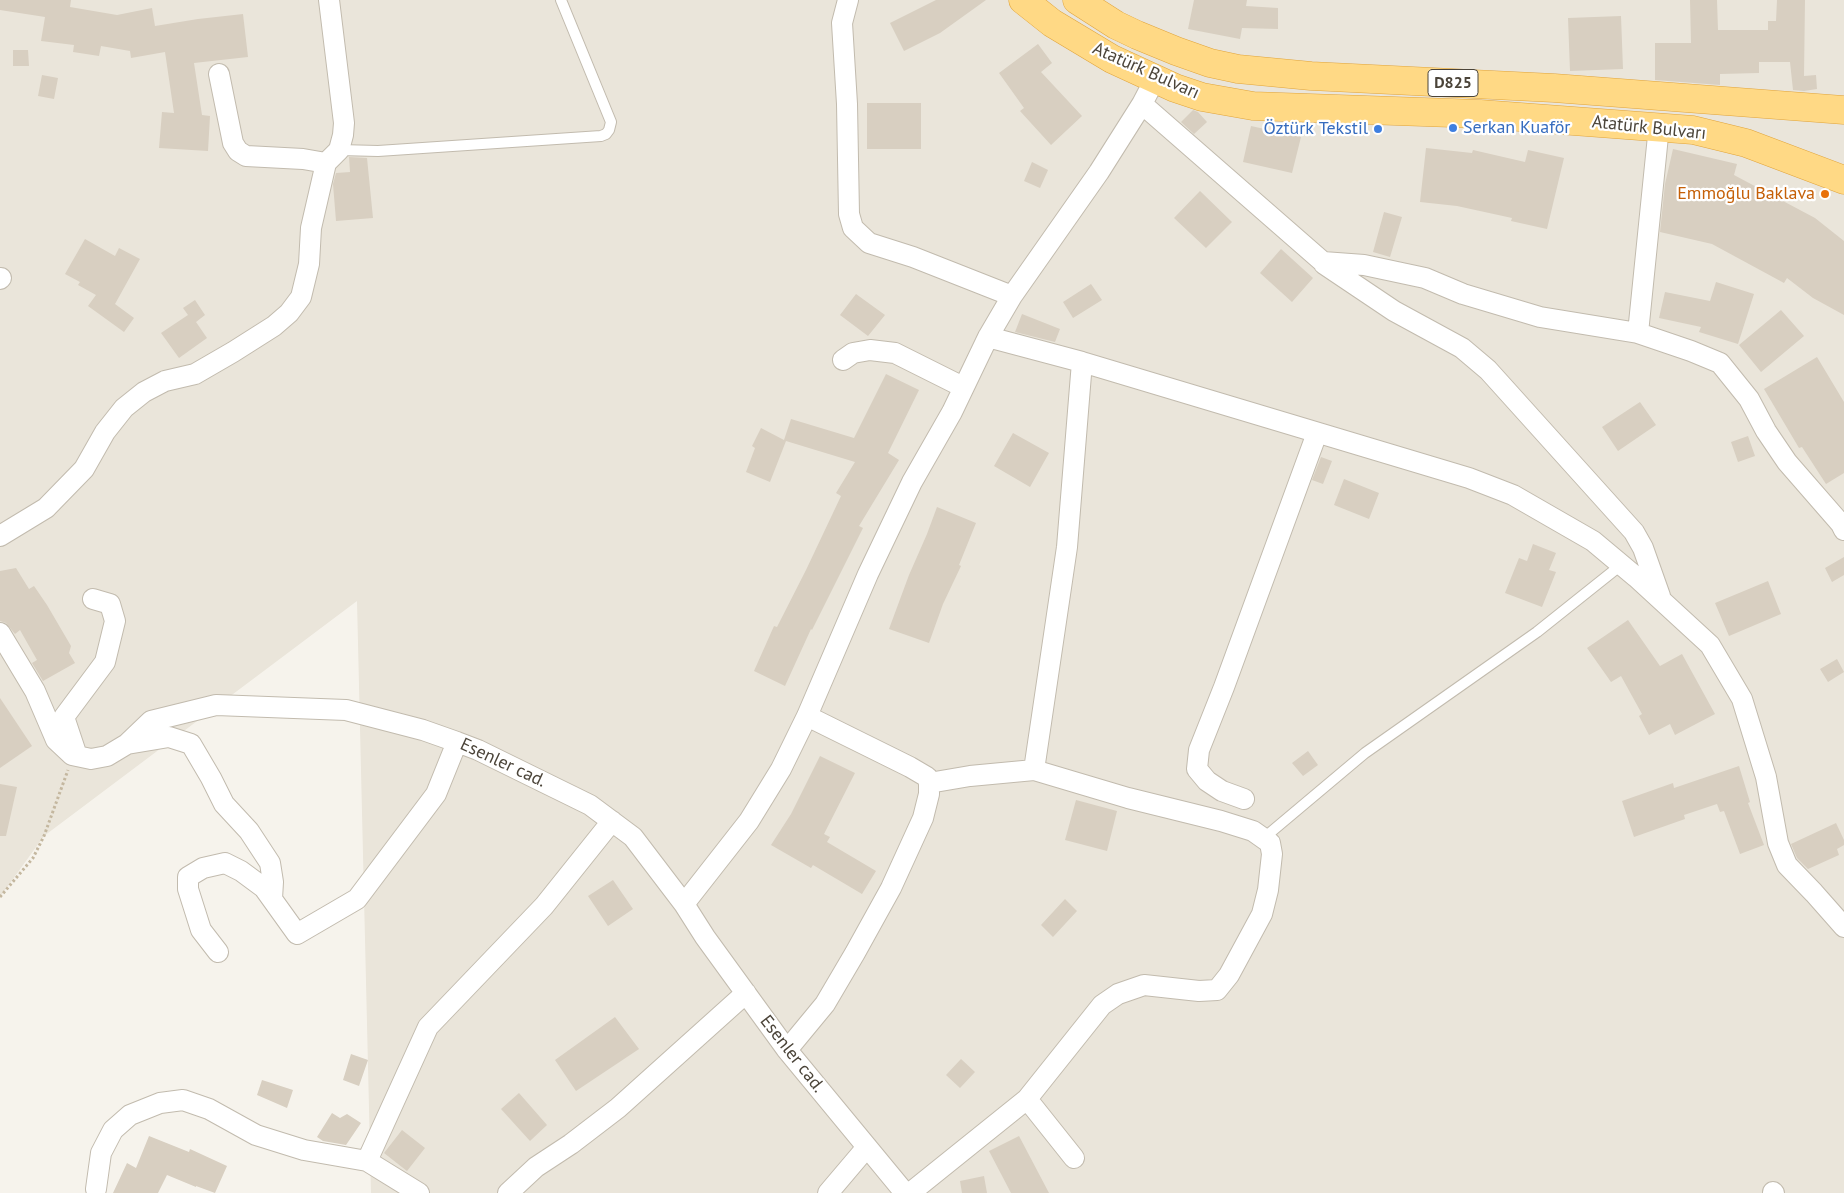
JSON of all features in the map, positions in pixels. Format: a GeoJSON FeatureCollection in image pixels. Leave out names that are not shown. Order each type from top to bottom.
{"type":"FeatureCollection","features":[{"type":"Feature","properties":{"kind":"highway","name":"Atatürk Bulvarı"},"geometry":{"type":"LineString","coordinates":[[1023,0],[1052,23],[1083,43],[1175,88],[1202,97],[1253,106],[1480,114],[1693,130],[1746,143],[1844,180]]}},
{"type":"Feature","properties":{"kind":"highway","name":"Atatürk Bulvarı"},"geometry":{"type":"LineString","coordinates":[[1077,0],[1116,25],[1137,35],[1210,63],[1238,69],[1311,76],[1554,88],[1844,110]]}},
{"type":"Feature","properties":{"kind":"street"},"geometry":{"type":"LineString","coordinates":[[0,536],[46,508],[84,469],[105,432],[124,408],[144,392],[165,381],[195,374],[233,352],[274,326],[289,313],[301,297],[309,264],[312,228],[344,123],[329,0]]}},
{"type":"Feature","properties":{"kind":"street"},"geometry":{"type":"LineString","coordinates":[[848,0],[842,23],[847,104],[849,214],[853,228],[869,243],[913,257],[1012,296]]}},
{"type":"Feature","properties":{"kind":"street"},"geometry":{"type":"LineString","coordinates":[[219,74],[233,143],[238,151],[246,156],[303,159],[333,157]]}},
{"type":"Feature","properties":{"kind":"street"},"geometry":{"type":"LineString","coordinates":[[684,904],[749,821],[781,768],[807,716],[868,574],[912,482],[952,412],[988,337],[1012,296],[1099,172],[1156,79]]}},
{"type":"Feature","properties":{"kind":"street"},"geometry":{"type":"LineString","coordinates":[[1142,104],[1323,262],[1394,311],[1462,348],[1488,370],[1634,532],[1643,548],[1661,600]]}},
{"type":"Feature","properties":{"kind":"street"},"geometry":{"type":"LineString","coordinates":[[1638,333],[1659,126]]}},
{"type":"Feature","properties":{"kind":"street"},"geometry":{"type":"LineString","coordinates":[[1323,262],[1364,266],[1425,278],[1464,294],[1540,317],[1638,333],[1691,351],[1720,364],[1732,376],[1749,400],[1766,431],[1787,462],[1841,524],[1844,530]]}},
{"type":"Feature","properties":{"kind":"street"},"geometry":{"type":"LineString","coordinates":[[988,337],[1082,362],[1469,478],[1513,494],[1593,540],[1710,645],[1742,699],[1766,777],[1778,842],[1784,858],[1788,865],[1844,927]]}},
{"type":"Feature","properties":{"kind":"street"},"geometry":{"type":"LineString","coordinates":[[843,360],[854,353],[870,350],[894,353],[963,387]]}},
{"type":"Feature","properties":{"kind":"street"},"geometry":{"type":"LineString","coordinates":[[1034,770],[1067,547],[1082,362]]}},
{"type":"Feature","properties":{"kind":"street"},"geometry":{"type":"LineString","coordinates":[[1244,799],[1222,791],[1207,781],[1197,769],[1199,750],[1317,433]]}},
{"type":"Feature","properties":{"kind":"street"},"geometry":{"type":"LineString","coordinates":[[75,756],[64,717],[105,662],[115,621],[110,604],[93,599]]}},
{"type":"Feature","properties":{"kind":"street"},"geometry":{"type":"LineString","coordinates":[[0,633],[35,691],[56,740],[75,756]]}},
{"type":"Feature","properties":{"kind":"street","name":"Esenler cad."},"geometry":{"type":"LineString","coordinates":[[75,756],[91,759],[107,756],[127,744],[151,720],[216,705],[346,710],[423,730],[478,750],[590,805],[633,837],[684,904],[787,1050],[905,1193]]}},
{"type":"Feature","properties":{"kind":"street"},"geometry":{"type":"LineString","coordinates":[[787,1050],[825,1004],[891,888],[923,818],[929,794],[927,777],[807,716]]}},
{"type":"Feature","properties":{"kind":"street"},"geometry":{"type":"LineString","coordinates":[[127,744],[170,737],[191,744],[212,778],[224,804],[249,831],[270,863],[273,882],[272,899]]}},
{"type":"Feature","properties":{"kind":"street"},"geometry":{"type":"LineString","coordinates":[[218,952],[201,930],[188,889],[188,877],[203,868],[225,863],[242,871],[264,888],[297,934],[357,899],[436,794],[457,742]]}},
{"type":"Feature","properties":{"kind":"street"},"geometry":{"type":"LineString","coordinates":[[910,1193],[1027,1099],[1102,1005],[1118,994],[1144,985],[1199,991],[1217,990],[1229,975],[1262,914],[1268,890],[1272,854],[1270,842],[1253,831],[1221,821],[1128,798],[1034,770],[970,776],[929,783]]}},
{"type":"Feature","properties":{"kind":"street"},"geometry":{"type":"LineString","coordinates":[[367,1161],[428,1028],[544,906],[612,821]]}},
{"type":"Feature","properties":{"kind":"street"},"geometry":{"type":"LineString","coordinates":[[508,1193],[536,1168],[572,1144],[618,1108],[746,993]]}},
{"type":"Feature","properties":{"kind":"street"},"geometry":{"type":"LineString","coordinates":[[1027,1099],[1074,1158]]}},
{"type":"Feature","properties":{"kind":"street"},"geometry":{"type":"LineString","coordinates":[[96,1189],[101,1153],[113,1130],[130,1115],[160,1103],[183,1100],[209,1109],[256,1135],[304,1150],[367,1161],[419,1193]]}},
{"type":"Feature","properties":{"kind":"street"},"geometry":{"type":"LineString","coordinates":[[828,1193],[867,1147]]}},
{"type":"Feature","properties":{"kind":"lane"},"geometry":{"type":"LineString","coordinates":[[333,157],[378,151],[602,136],[606,134],[611,122],[561,0]]}},
{"type":"Feature","properties":{"kind":"lane"},"geometry":{"type":"LineString","coordinates":[[1264,837],[1365,753],[1537,632],[1621,565]]}},
{"type":"Feature","properties":{"kind":"path"},"geometry":{"type":"LineString","coordinates":[[0,897],[33,858],[44,836],[75,756]]}},
{"type":"Feature","properties":{"kind":"shaded area"},"geometry":{"type":"Polygon","coordinates":[[[0,0],[1844,0],[1844,1193],[371,1193],[357,601],[44,836],[0,897],[0,0]]]}},
{"type":"Feature","properties":{"kind":"building"},"geometry":{"type":"Polygon","coordinates":[[[0,0],[71,0],[70,7],[117,15],[152,8],[155,26],[243,14],[248,57],[194,63],[202,115],[210,116],[208,151],[159,148],[162,112],[174,113],[165,52],[131,58],[130,51],[101,46],[99,56],[73,52],[74,45],[41,41],[45,17],[0,10],[0,0]]]}},
{"type":"Feature","properties":{"kind":"building"},"geometry":{"type":"Polygon","coordinates":[[[936,0],[986,0],[940,33],[904,51],[890,23],[936,0]]]}},
{"type":"Feature","properties":{"kind":"building"},"geometry":{"type":"Polygon","coordinates":[[[1194,0],[1247,0],[1246,6],[1278,8],[1278,29],[1242,28],[1240,39],[1188,29],[1194,0]]]}},
{"type":"Feature","properties":{"kind":"building"},"geometry":{"type":"Polygon","coordinates":[[[1690,0],[1717,0],[1718,30],[1768,30],[1768,21],[1776,21],[1777,0],[1805,0],[1804,76],[1816,75],[1817,89],[1793,90],[1790,62],[1759,62],[1759,73],[1720,74],[1720,85],[1655,80],[1655,43],[1691,43],[1690,0]]]}},
{"type":"Feature","properties":{"kind":"building"},"geometry":{"type":"Polygon","coordinates":[[[1621,16],[1623,69],[1570,71],[1568,18],[1621,16]]]}},
{"type":"Feature","properties":{"kind":"building"},"geometry":{"type":"Polygon","coordinates":[[[1038,44],[1052,63],[1041,72],[1082,116],[1051,145],[1020,111],[1024,108],[999,73],[1038,44]]]}},
{"type":"Feature","properties":{"kind":"building"},"geometry":{"type":"Polygon","coordinates":[[[13,50],[28,50],[29,66],[13,66],[13,50]]]}},
{"type":"Feature","properties":{"kind":"building"},"geometry":{"type":"Polygon","coordinates":[[[42,75],[58,78],[54,99],[38,96],[42,75]]]}},
{"type":"Feature","properties":{"kind":"building"},"geometry":{"type":"Polygon","coordinates":[[[867,103],[921,103],[921,149],[867,149],[867,103]]]}},
{"type":"Feature","properties":{"kind":"building"},"geometry":{"type":"Polygon","coordinates":[[[1193,110],[1198,112],[1207,122],[1194,134],[1181,122],[1193,110]]]}},
{"type":"Feature","properties":{"kind":"building"},"geometry":{"type":"Polygon","coordinates":[[[1251,126],[1301,137],[1292,173],[1243,162],[1251,126]]]}},
{"type":"Feature","properties":{"kind":"building"},"geometry":{"type":"Polygon","coordinates":[[[1426,148],[1472,153],[1473,150],[1525,162],[1528,150],[1564,158],[1547,229],[1511,221],[1512,218],[1457,206],[1420,202],[1426,148]]]}},
{"type":"Feature","properties":{"kind":"building"},"geometry":{"type":"Polygon","coordinates":[[[1673,149],[1737,164],[1734,175],[1815,218],[1844,241],[1844,315],[1813,298],[1787,278],[1784,283],[1712,244],[1660,232],[1665,184],[1673,149]]]}},
{"type":"Feature","properties":{"kind":"building"},"geometry":{"type":"Polygon","coordinates":[[[349,157],[367,158],[373,218],[336,221],[333,184],[336,173],[350,172],[349,157]]]}},
{"type":"Feature","properties":{"kind":"building"},"geometry":{"type":"Polygon","coordinates":[[[1032,162],[1048,170],[1040,188],[1024,181],[1032,162]]]}},
{"type":"Feature","properties":{"kind":"building"},"geometry":{"type":"Polygon","coordinates":[[[1200,191],[1232,222],[1206,248],[1174,218],[1200,191]]]}},
{"type":"Feature","properties":{"kind":"building"},"geometry":{"type":"Polygon","coordinates":[[[1384,212],[1402,217],[1390,257],[1373,252],[1384,212]]]}},
{"type":"Feature","properties":{"kind":"building"},"geometry":{"type":"Polygon","coordinates":[[[85,239],[115,256],[119,248],[140,259],[115,304],[134,318],[124,332],[88,306],[96,295],[78,285],[80,282],[65,274],[85,239]]]}},
{"type":"Feature","properties":{"kind":"building"},"geometry":{"type":"Polygon","coordinates":[[[1281,249],[1313,278],[1292,302],[1260,273],[1281,249]]]}},
{"type":"Feature","properties":{"kind":"building"},"geometry":{"type":"Polygon","coordinates":[[[1716,282],[1754,294],[1738,344],[1699,332],[1701,327],[1659,318],[1665,292],[1710,301],[1716,282]]]}},
{"type":"Feature","properties":{"kind":"building"},"geometry":{"type":"Polygon","coordinates":[[[1091,284],[1102,300],[1073,318],[1063,302],[1091,284]]]}},
{"type":"Feature","properties":{"kind":"building"},"geometry":{"type":"Polygon","coordinates":[[[856,294],[885,315],[868,336],[840,315],[856,294]]]}},
{"type":"Feature","properties":{"kind":"building"},"geometry":{"type":"Polygon","coordinates":[[[195,300],[205,315],[196,322],[207,338],[179,358],[161,333],[188,315],[183,308],[195,300]]]}},
{"type":"Feature","properties":{"kind":"building"},"geometry":{"type":"Polygon","coordinates":[[[1781,310],[1804,336],[1761,372],[1739,345],[1781,310]]]}},
{"type":"Feature","properties":{"kind":"building"},"geometry":{"type":"Polygon","coordinates":[[[1022,314],[1060,329],[1055,342],[1015,332],[1022,314]]]}},
{"type":"Feature","properties":{"kind":"building"},"geometry":{"type":"Polygon","coordinates":[[[1817,357],[1844,402],[1844,473],[1826,484],[1802,447],[1799,448],[1764,389],[1817,357]]]}},
{"type":"Feature","properties":{"kind":"building"},"geometry":{"type":"Polygon","coordinates":[[[886,374],[919,390],[888,453],[899,460],[859,526],[863,528],[811,629],[785,686],[754,671],[774,626],[777,627],[841,496],[836,493],[855,462],[786,441],[770,482],[746,472],[755,448],[752,446],[761,428],[784,440],[791,419],[854,438],[886,374]]]}},
{"type":"Feature","properties":{"kind":"building"},"geometry":{"type":"Polygon","coordinates":[[[1640,402],[1656,425],[1618,451],[1602,427],[1640,402]]]}},
{"type":"Feature","properties":{"kind":"building"},"geometry":{"type":"Polygon","coordinates":[[[1013,433],[1049,453],[1030,487],[994,466],[1013,433]]]}},
{"type":"Feature","properties":{"kind":"building"},"geometry":{"type":"Polygon","coordinates":[[[1748,436],[1755,456],[1738,462],[1731,442],[1748,436]]]}},
{"type":"Feature","properties":{"kind":"building"},"geometry":{"type":"Polygon","coordinates":[[[1321,457],[1332,461],[1323,484],[1312,480],[1321,457]]]}},
{"type":"Feature","properties":{"kind":"building"},"geometry":{"type":"Polygon","coordinates":[[[1344,479],[1379,493],[1369,519],[1334,505],[1344,479]]]}},
{"type":"Feature","properties":{"kind":"building"},"geometry":{"type":"Polygon","coordinates":[[[937,507],[976,523],[959,565],[961,566],[943,604],[929,643],[889,629],[937,507]]]}},
{"type":"Feature","properties":{"kind":"building"},"geometry":{"type":"Polygon","coordinates":[[[1533,544],[1556,553],[1549,570],[1556,572],[1542,607],[1505,593],[1519,558],[1527,561],[1533,544]]]}},
{"type":"Feature","properties":{"kind":"building"},"geometry":{"type":"Polygon","coordinates":[[[1844,557],[1844,575],[1832,582],[1825,568],[1844,557]]]}},
{"type":"Feature","properties":{"kind":"building"},"geometry":{"type":"Polygon","coordinates":[[[16,568],[29,589],[34,586],[71,646],[69,653],[75,663],[43,681],[32,663],[37,660],[20,630],[15,634],[6,623],[0,621],[0,571],[16,568]]]}},
{"type":"Feature","properties":{"kind":"building"},"geometry":{"type":"Polygon","coordinates":[[[1768,581],[1781,614],[1729,636],[1715,603],[1768,581]]]}},
{"type":"Feature","properties":{"kind":"building"},"geometry":{"type":"Polygon","coordinates":[[[1628,620],[1660,666],[1682,654],[1715,714],[1675,735],[1670,724],[1649,735],[1639,716],[1642,714],[1621,676],[1611,682],[1587,648],[1628,620]]]}},
{"type":"Feature","properties":{"kind":"building"},"geometry":{"type":"Polygon","coordinates":[[[1837,659],[1844,672],[1828,682],[1820,669],[1837,659]]]}},
{"type":"Feature","properties":{"kind":"building"},"geometry":{"type":"Polygon","coordinates":[[[0,698],[32,746],[0,768],[0,698]]]}},
{"type":"Feature","properties":{"kind":"building"},"geometry":{"type":"Polygon","coordinates":[[[1308,751],[1318,765],[1303,776],[1292,763],[1308,751]]]}},
{"type":"Feature","properties":{"kind":"building"},"geometry":{"type":"Polygon","coordinates":[[[820,756],[855,773],[824,834],[830,837],[827,842],[876,871],[862,894],[813,865],[811,868],[771,845],[791,814],[820,756]]]}},
{"type":"Feature","properties":{"kind":"building"},"geometry":{"type":"Polygon","coordinates":[[[1739,766],[1750,802],[1748,803],[1764,845],[1740,854],[1724,811],[1720,812],[1717,804],[1684,815],[1685,819],[1634,837],[1622,801],[1673,783],[1674,788],[1739,766]]]}},
{"type":"Feature","properties":{"kind":"building"},"geometry":{"type":"Polygon","coordinates":[[[0,784],[17,787],[6,836],[0,836],[0,784]]]}},
{"type":"Feature","properties":{"kind":"building"},"geometry":{"type":"Polygon","coordinates":[[[1076,800],[1117,811],[1107,851],[1065,840],[1076,800]]]}},
{"type":"Feature","properties":{"kind":"building"},"geometry":{"type":"Polygon","coordinates":[[[1836,823],[1844,840],[1844,845],[1837,849],[1839,855],[1808,869],[1797,858],[1791,844],[1836,823]]]}},
{"type":"Feature","properties":{"kind":"building"},"geometry":{"type":"Polygon","coordinates":[[[613,880],[633,909],[608,926],[588,896],[613,880]]]}},
{"type":"Feature","properties":{"kind":"building"},"geometry":{"type":"Polygon","coordinates":[[[1065,899],[1077,911],[1053,937],[1041,925],[1065,899]]]}},
{"type":"Feature","properties":{"kind":"building"},"geometry":{"type":"Polygon","coordinates":[[[615,1017],[639,1049],[576,1091],[555,1060],[615,1017]]]}},
{"type":"Feature","properties":{"kind":"building"},"geometry":{"type":"Polygon","coordinates":[[[351,1054],[368,1060],[359,1086],[343,1080],[351,1054]]]}},
{"type":"Feature","properties":{"kind":"building"},"geometry":{"type":"Polygon","coordinates":[[[961,1059],[975,1072],[960,1088],[946,1075],[961,1059]]]}},
{"type":"Feature","properties":{"kind":"building"},"geometry":{"type":"Polygon","coordinates":[[[262,1080],[293,1090],[287,1108],[257,1095],[262,1080]]]}},
{"type":"Feature","properties":{"kind":"building"},"geometry":{"type":"Polygon","coordinates":[[[519,1093],[547,1125],[530,1141],[501,1109],[519,1093]]]}},
{"type":"Feature","properties":{"kind":"building"},"geometry":{"type":"Polygon","coordinates":[[[332,1113],[340,1118],[347,1114],[361,1123],[346,1145],[323,1141],[317,1137],[332,1113]]]}},
{"type":"Feature","properties":{"kind":"building"},"geometry":{"type":"Polygon","coordinates":[[[402,1130],[425,1148],[407,1171],[384,1153],[402,1130]]]}},
{"type":"Feature","properties":{"kind":"building"},"geometry":{"type":"Polygon","coordinates":[[[149,1136],[189,1152],[190,1149],[227,1166],[215,1193],[167,1175],[158,1193],[113,1193],[127,1163],[136,1168],[149,1136]]]}},
{"type":"Feature","properties":{"kind":"building"},"geometry":{"type":"Polygon","coordinates":[[[1019,1136],[1049,1193],[1011,1193],[989,1151],[1019,1136]]]}},
{"type":"Feature","properties":{"kind":"building"},"geometry":{"type":"Polygon","coordinates":[[[984,1176],[987,1193],[962,1193],[960,1181],[984,1176]]]}},
{"type":"Feature","properties":{"kind":"place","name":"Serkan Kuaför"},"geometry":{"type":"Point","coordinates":[1453,128]}},
{"type":"Feature","properties":{"kind":"place","name":"Öztürk Tekstil"},"geometry":{"type":"Point","coordinates":[1378,129]}},
{"type":"Feature","properties":{"kind":"place","name":"Emmoğlu Baklava"},"geometry":{"type":"Point","coordinates":[1825,194]}}]}
